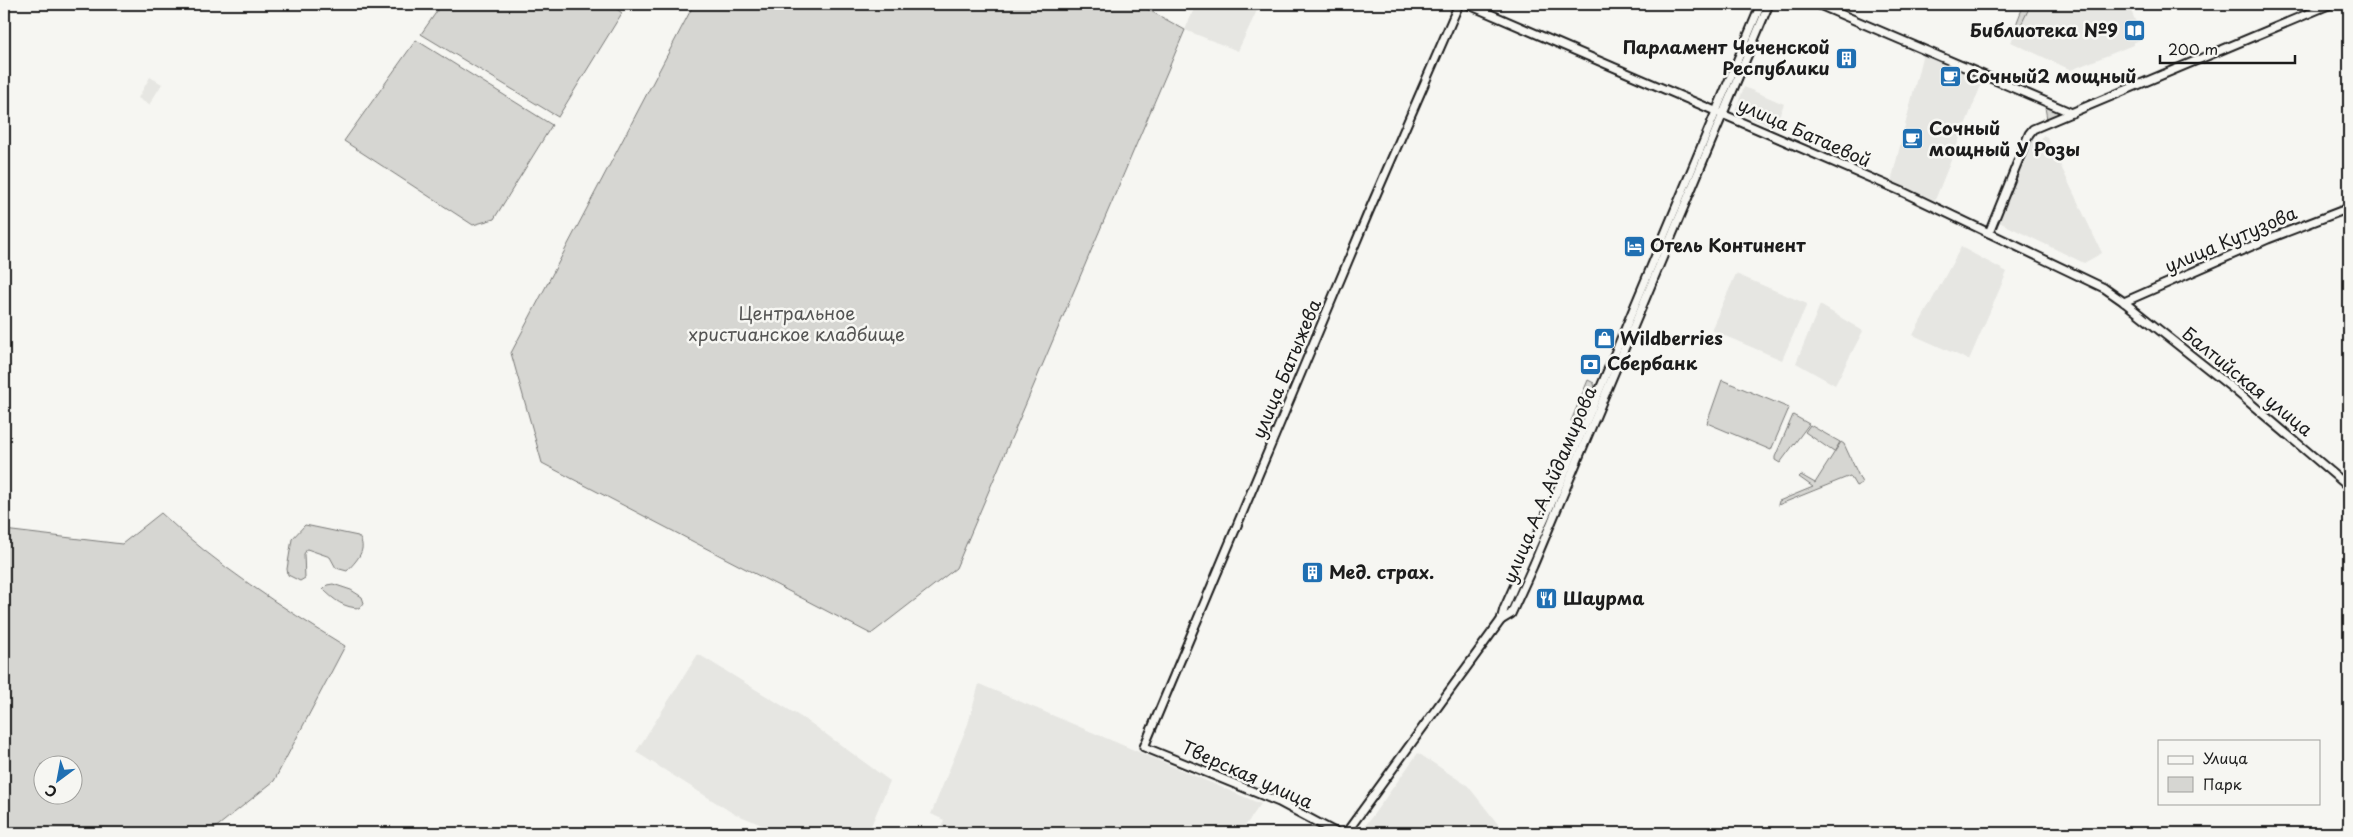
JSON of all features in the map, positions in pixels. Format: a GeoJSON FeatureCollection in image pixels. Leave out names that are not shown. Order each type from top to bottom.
{"type":"FeatureCollection","features":[{"type":"Feature","properties":{"kind":"main road","name":"улица Батыжева"},"geometry":{"type":"LineString","coordinates":[[1144,747],[1369,211],[1459,4]]}},
{"type":"Feature","properties":{"kind":"main road","name":"улица Батаевой"},"geometry":{"type":"LineString","coordinates":[[1467,4],[1903,192],[2104,288],[2124,302]]}},
{"type":"Feature","properties":{"kind":"main road","name":"улица А.А.Айдамирова"},"geometry":{"type":"LineString","coordinates":[[1511,614],[1545,539],[1761,4]]}},
{"type":"Feature","properties":{"kind":"main road","name":"улица А.А.Айдамирова"},"geometry":{"type":"LineString","coordinates":[[1501,620],[1504,609],[1564,475],[1719,112],[1770,4]]}},
{"type":"Feature","properties":{"kind":"main road"},"geometry":{"type":"LineString","coordinates":[[1817,4],[2072,113]]}},
{"type":"Feature","properties":{"kind":"main road"},"geometry":{"type":"LineString","coordinates":[[1990,233],[2031,131],[2331,4]]}},
{"type":"Feature","properties":{"kind":"main road","name":"улица Кутузова"},"geometry":{"type":"LineString","coordinates":[[2124,302],[2268,239],[2349,208]]}},
{"type":"Feature","properties":{"kind":"main road","name":"Балтийская улица"},"geometry":{"type":"LineString","coordinates":[[2124,302],[2236,390],[2349,487]]}},
{"type":"Feature","properties":{"kind":"main road"},"geometry":{"type":"LineString","coordinates":[[1346,833],[1501,620],[1511,614],[1504,609]]}},
{"type":"Feature","properties":{"kind":"main road","name":"Тверская улица"},"geometry":{"type":"LineString","coordinates":[[1144,747],[1279,802],[1337,833]]}},
{"type":"Feature","properties":{"kind":"shaded area"},"geometry":{"type":"Polygon","coordinates":[[[1196,4],[1260,4],[1238,51],[1185,30],[1196,4]]]}},
{"type":"Feature","properties":{"kind":"shaded area"},"geometry":{"type":"Polygon","coordinates":[[[2028,4],[2128,4],[2143,38],[2133,43],[2133,45],[2071,70],[2011,42],[2028,4]]]}},
{"type":"Feature","properties":{"kind":"shaded area"},"geometry":{"type":"Polygon","coordinates":[[[1923,53],[1984,78],[1935,200],[1891,182],[1923,53]]]}},
{"type":"Feature","properties":{"kind":"shaded area"},"geometry":{"type":"Polygon","coordinates":[[[150,77],[162,84],[149,105],[138,98],[150,77]]]}},
{"type":"Feature","properties":{"kind":"shaded area"},"geometry":{"type":"Polygon","coordinates":[[[1744,87],[1784,104],[1774,128],[1735,111],[1744,87]]]}},
{"type":"Feature","properties":{"kind":"shaded area"},"geometry":{"type":"Polygon","coordinates":[[[2043,135],[2047,137],[2102,253],[2084,263],[1997,221],[2030,140],[2040,143],[2043,135]]]}},
{"type":"Feature","properties":{"kind":"shaded area"},"geometry":{"type":"Polygon","coordinates":[[[1961,247],[2007,272],[1969,360],[1913,335],[1961,247]]]}},
{"type":"Feature","properties":{"kind":"shaded area"},"geometry":{"type":"Polygon","coordinates":[[[1736,274],[1807,304],[1782,360],[1711,330],[1736,274]]]}},
{"type":"Feature","properties":{"kind":"shaded area"},"geometry":{"type":"Polygon","coordinates":[[[1820,305],[1863,331],[1835,385],[1796,363],[1820,305]]]}},
{"type":"Feature","properties":{"kind":"shaded area"},"geometry":{"type":"Polygon","coordinates":[[[698,654],[812,724],[890,781],[868,833],[781,833],[731,812],[636,752],[698,654]]]}},
{"type":"Feature","properties":{"kind":"shaded area"},"geometry":{"type":"Polygon","coordinates":[[[979,684],[1261,804],[1240,833],[938,833],[944,820],[931,814],[968,724],[979,684]]]}},
{"type":"Feature","properties":{"kind":"shaded area"},"geometry":{"type":"Polygon","coordinates":[[[1418,753],[1468,786],[1505,833],[1360,833],[1418,753]]]}},
{"type":"Feature","properties":{"kind":"green space"},"geometry":{"type":"Polygon","coordinates":[[[442,4],[616,4],[614,7],[622,13],[558,117],[421,34],[442,4]]]}},
{"type":"Feature","properties":{"kind":"green space","name":"Центральное христианское кладбище"},"geometry":{"type":"Polygon","coordinates":[[[694,4],[1138,4],[1185,30],[956,568],[871,634],[542,463],[511,353],[694,4]]]}},
{"type":"Feature","properties":{"kind":"green space"},"geometry":{"type":"Polygon","coordinates":[[[2024,4],[2031,4],[2021,25],[2018,27],[2017,22],[2024,4]]]}},
{"type":"Feature","properties":{"kind":"green space"},"geometry":{"type":"Polygon","coordinates":[[[416,40],[552,125],[494,219],[473,225],[344,141],[416,40]]]}},
{"type":"Feature","properties":{"kind":"green space"},"geometry":{"type":"Polygon","coordinates":[[[2045,107],[2048,107],[2061,114],[2047,119],[2045,107]]]}},
{"type":"Feature","properties":{"kind":"green space"},"geometry":{"type":"Polygon","coordinates":[[[1588,380],[1594,383],[1595,389],[1592,395],[1585,395],[1584,398],[1589,400],[1585,402],[1583,412],[1578,410],[1576,415],[1582,417],[1579,425],[1571,421],[1588,380]]]}},
{"type":"Feature","properties":{"kind":"green space"},"geometry":{"type":"Polygon","coordinates":[[[1722,380],[1789,408],[1771,450],[1707,423],[1722,380]]]}},
{"type":"Feature","properties":{"kind":"green space"},"geometry":{"type":"Polygon","coordinates":[[[1793,415],[1809,424],[1780,463],[1775,460],[1775,457],[1793,415]]]}},
{"type":"Feature","properties":{"kind":"green space"},"geometry":{"type":"Polygon","coordinates":[[[1810,425],[1840,442],[1834,452],[1805,432],[1810,425]]]}},
{"type":"Feature","properties":{"kind":"green space"},"geometry":{"type":"Polygon","coordinates":[[[1841,442],[1844,444],[1862,483],[1856,486],[1850,476],[1778,505],[1779,501],[1813,487],[1799,477],[1801,475],[1815,483],[1841,442]]]}},
{"type":"Feature","properties":{"kind":"green space"},"geometry":{"type":"Polygon","coordinates":[[[161,513],[226,567],[297,616],[345,646],[274,781],[209,833],[4,833],[4,530],[122,544],[161,513]]]}},
{"type":"Feature","properties":{"kind":"green space"},"geometry":{"type":"Polygon","coordinates":[[[305,525],[358,536],[362,546],[360,555],[347,571],[336,568],[330,557],[307,549],[304,554],[305,578],[300,581],[288,575],[287,569],[292,539],[305,525]]]}},
{"type":"Feature","properties":{"kind":"green space"},"geometry":{"type":"Polygon","coordinates":[[[333,584],[351,590],[362,597],[364,603],[360,608],[349,607],[340,603],[323,589],[327,585],[333,584]]]}},
{"type":"Feature","properties":{"kind":"place","name":"Библиотека №9"},"geometry":{"type":"Point","coordinates":[2134,31]}},
{"type":"Feature","properties":{"kind":"place","name":"Парламент Чеченской Республики"},"geometry":{"type":"Point","coordinates":[1846,58]}},
{"type":"Feature","properties":{"kind":"place","name":"Сочный2 мощный"},"geometry":{"type":"Point","coordinates":[1950,77]}},
{"type":"Feature","properties":{"kind":"place","name":"Сочный мощный У Розы"},"geometry":{"type":"Point","coordinates":[1913,139]}},
{"type":"Feature","properties":{"kind":"place","name":"Отель Континент"},"geometry":{"type":"Point","coordinates":[1634,246]}},
{"type":"Feature","properties":{"kind":"place","name":"Wildberries"},"geometry":{"type":"Point","coordinates":[1604,339]}},
{"type":"Feature","properties":{"kind":"place","name":"Сбербанк"},"geometry":{"type":"Point","coordinates":[1591,364]}},
{"type":"Feature","properties":{"kind":"place","name":"Мед. страх."},"geometry":{"type":"Point","coordinates":[1313,573]}},
{"type":"Feature","properties":{"kind":"place","name":"Шаурма"},"geometry":{"type":"Point","coordinates":[1547,599]}}]}
